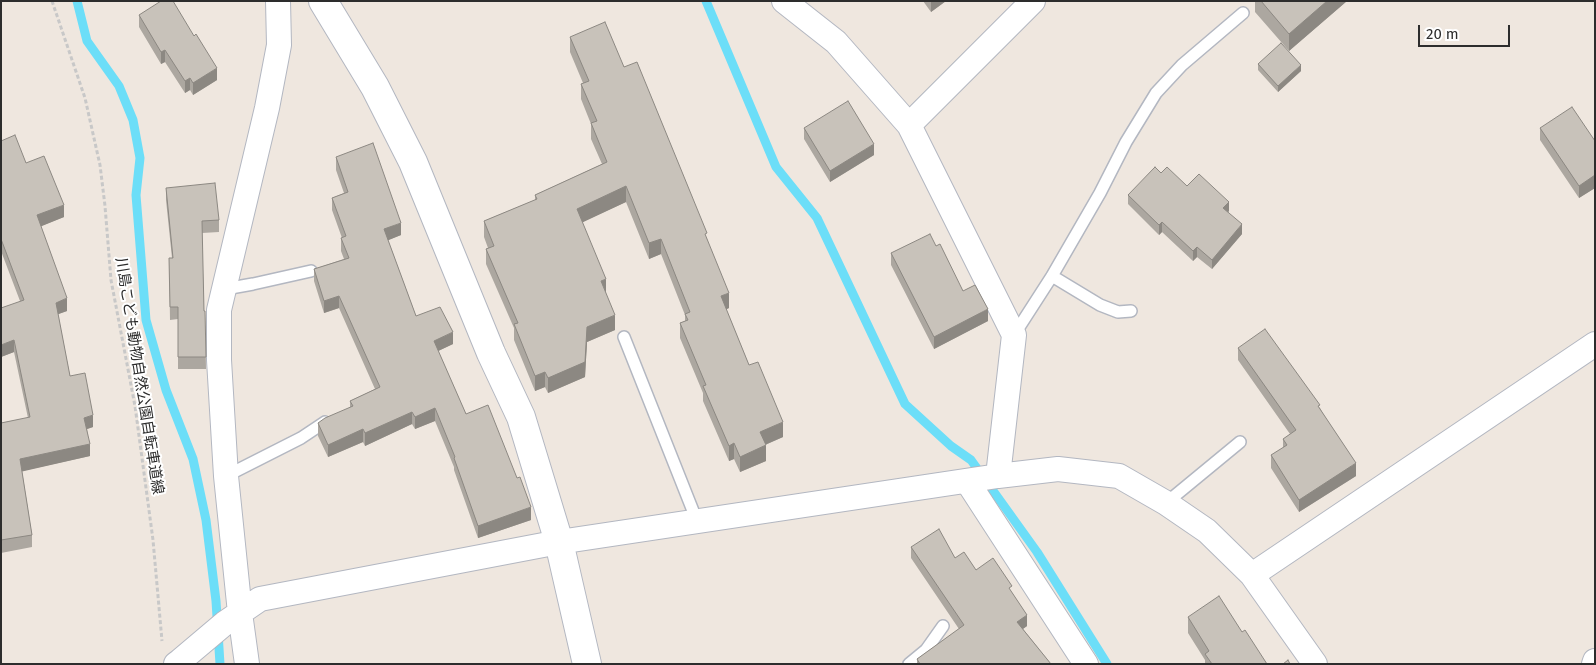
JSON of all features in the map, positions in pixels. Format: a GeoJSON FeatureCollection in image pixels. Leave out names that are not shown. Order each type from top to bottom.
{"type":"FeatureCollection","features":[{"type":"Feature","properties":{"kind":"street"},"geometry":{"type":"LineString","coordinates":[[247,664],[226,476],[219,360],[219,310],[280,45],[278,1]]}},
{"type":"Feature","properties":{"kind":"street"},"geometry":{"type":"LineString","coordinates":[[323,1],[375,87],[413,162],[492,353],[521,417],[558,542],[587,664]]}},
{"type":"Feature","properties":{"kind":"street"},"geometry":{"type":"LineString","coordinates":[[784,1],[836,42],[909,125],[1014,335],[998,476]]}},
{"type":"Feature","properties":{"kind":"street"},"geometry":{"type":"LineString","coordinates":[[909,125],[1033,1]]}},
{"type":"Feature","properties":{"kind":"street"},"geometry":{"type":"LineString","coordinates":[[1252,576],[1595,344]]}},
{"type":"Feature","properties":{"kind":"street"},"geometry":{"type":"LineString","coordinates":[[176,664],[225,623],[260,599],[558,542],[998,476],[1058,469],[1120,476],[1207,531],[1252,576],[1315,664]]}},
{"type":"Feature","properties":{"kind":"street"},"geometry":{"type":"LineString","coordinates":[[967,481],[1086,664]]}},
{"type":"Feature","properties":{"kind":"lane"},"geometry":{"type":"LineString","coordinates":[[1014,335],[1052,276],[1100,193],[1126,142],[1156,93],[1182,65],[1243,13]]}},
{"type":"Feature","properties":{"kind":"lane"},"geometry":{"type":"LineString","coordinates":[[225,289],[312,271]]}},
{"type":"Feature","properties":{"kind":"lane"},"geometry":{"type":"LineString","coordinates":[[1052,276],[1100,305],[1118,312],[1131,311]]}},
{"type":"Feature","properties":{"kind":"lane"},"geometry":{"type":"LineString","coordinates":[[624,337],[697,521]]}},
{"type":"Feature","properties":{"kind":"lane"},"geometry":{"type":"LineString","coordinates":[[226,476],[300,438],[325,422]]}},
{"type":"Feature","properties":{"kind":"lane"},"geometry":{"type":"LineString","coordinates":[[1166,504],[1240,442]]}},
{"type":"Feature","properties":{"kind":"lane"},"geometry":{"type":"LineString","coordinates":[[909,664],[926,650],[943,626]]}},
{"type":"Feature","properties":{"kind":"path","name":"川島こども動物自然公園自転車道線"},"geometry":{"type":"LineString","coordinates":[[52,1],[85,98],[100,166],[106,206],[110,280],[135,406],[153,540],[162,641]]}},
{"type":"Feature","properties":{"kind":"building"},"geometry":{"type":"Polygon","coordinates":[[[161,1],[173,1],[194,36],[196,34],[217,68],[193,83],[190,78],[185,81],[165,50],[161,52],[139,15],[161,1]]]}},
{"type":"Feature","properties":{"kind":"building"},"geometry":{"type":"Polygon","coordinates":[[[1261,1],[1327,1],[1289,34],[1261,1]]]}},
{"type":"Feature","properties":{"kind":"building"},"geometry":{"type":"Polygon","coordinates":[[[605,22],[624,67],[637,62],[707,233],[705,234],[729,293],[721,296],[749,365],[758,362],[783,422],[760,432],[766,445],[740,457],[734,443],[729,446],[703,386],[706,385],[680,323],[688,320],[685,314],[690,312],[661,239],[649,243],[626,186],[577,209],[606,279],[601,281],[615,315],[587,327],[585,362],[548,378],[545,372],[535,376],[514,324],[518,323],[486,249],[494,246],[484,221],[537,199],[535,195],[607,162],[591,123],[597,121],[581,84],[589,81],[570,37],[605,22]]]}},
{"type":"Feature","properties":{"kind":"building"},"geometry":{"type":"Polygon","coordinates":[[[1281,43],[1301,65],[1278,86],[1258,64],[1281,43]]]}},
{"type":"Feature","properties":{"kind":"building"},"geometry":{"type":"Polygon","coordinates":[[[848,101],[874,144],[830,171],[804,128],[848,101]]]}},
{"type":"Feature","properties":{"kind":"building"},"geometry":{"type":"Polygon","coordinates":[[[1572,107],[1595,141],[1595,175],[1579,186],[1540,128],[1572,107]]]}},
{"type":"Feature","properties":{"kind":"building"},"geometry":{"type":"Polygon","coordinates":[[[15,135],[26,163],[44,156],[64,205],[37,215],[67,298],[56,303],[70,376],[85,373],[93,415],[84,418],[90,444],[20,459],[32,535],[1,540],[1,423],[30,417],[14,340],[1,345],[1,308],[24,300],[1,239],[1,141],[15,135]]]}},
{"type":"Feature","properties":{"kind":"building"},"geometry":{"type":"Polygon","coordinates":[[[373,143],[401,223],[384,229],[416,316],[440,307],[453,332],[434,341],[466,414],[488,405],[517,478],[520,477],[531,507],[478,526],[455,457],[435,408],[415,417],[412,412],[365,433],[363,429],[328,445],[318,423],[353,406],[350,401],[380,387],[339,296],[324,301],[314,269],[349,258],[341,238],[346,236],[332,198],[348,192],[336,157],[373,143]]]}},
{"type":"Feature","properties":{"kind":"building"},"geometry":{"type":"Polygon","coordinates":[[[1155,167],[1161,173],[1167,167],[1187,186],[1199,174],[1229,202],[1223,208],[1242,224],[1212,260],[1197,247],[1193,251],[1162,222],[1159,225],[1128,195],[1155,167]]]}},
{"type":"Feature","properties":{"kind":"building"},"geometry":{"type":"Polygon","coordinates":[[[215,183],[219,220],[202,221],[206,357],[178,357],[178,307],[170,307],[169,258],[173,258],[166,188],[215,183]]]}},
{"type":"Feature","properties":{"kind":"building"},"geometry":{"type":"Polygon","coordinates":[[[930,234],[936,246],[940,244],[963,291],[975,285],[988,309],[934,337],[891,253],[930,234]]]}},
{"type":"Feature","properties":{"kind":"building"},"geometry":{"type":"Polygon","coordinates":[[[1265,329],[1320,405],[1318,406],[1356,463],[1299,500],[1271,455],[1287,445],[1283,439],[1296,430],[1238,348],[1265,329]]]}},
{"type":"Feature","properties":{"kind":"building"},"geometry":{"type":"Polygon","coordinates":[[[939,529],[955,558],[964,552],[976,570],[993,558],[1012,586],[1009,588],[1027,615],[1017,622],[1051,664],[920,664],[917,659],[964,625],[911,547],[939,529]]]}},
{"type":"Feature","properties":{"kind":"building"},"geometry":{"type":"Polygon","coordinates":[[[1219,596],[1242,632],[1245,630],[1267,664],[1212,664],[1205,654],[1209,651],[1188,617],[1219,596]]]}},
{"type":"Feature","properties":{"kind":"waterway"},"geometry":{"type":"LineString","coordinates":[[77,1],[87,41],[119,86],[133,120],[140,158],[136,195],[146,320],[166,390],[193,459],[206,520],[216,601],[220,664]]}},
{"type":"Feature","properties":{"kind":"waterway"},"geometry":{"type":"LineString","coordinates":[[706,1],[776,167],[817,218],[905,404],[951,446],[971,460],[1037,552],[1107,664]]}}]}
